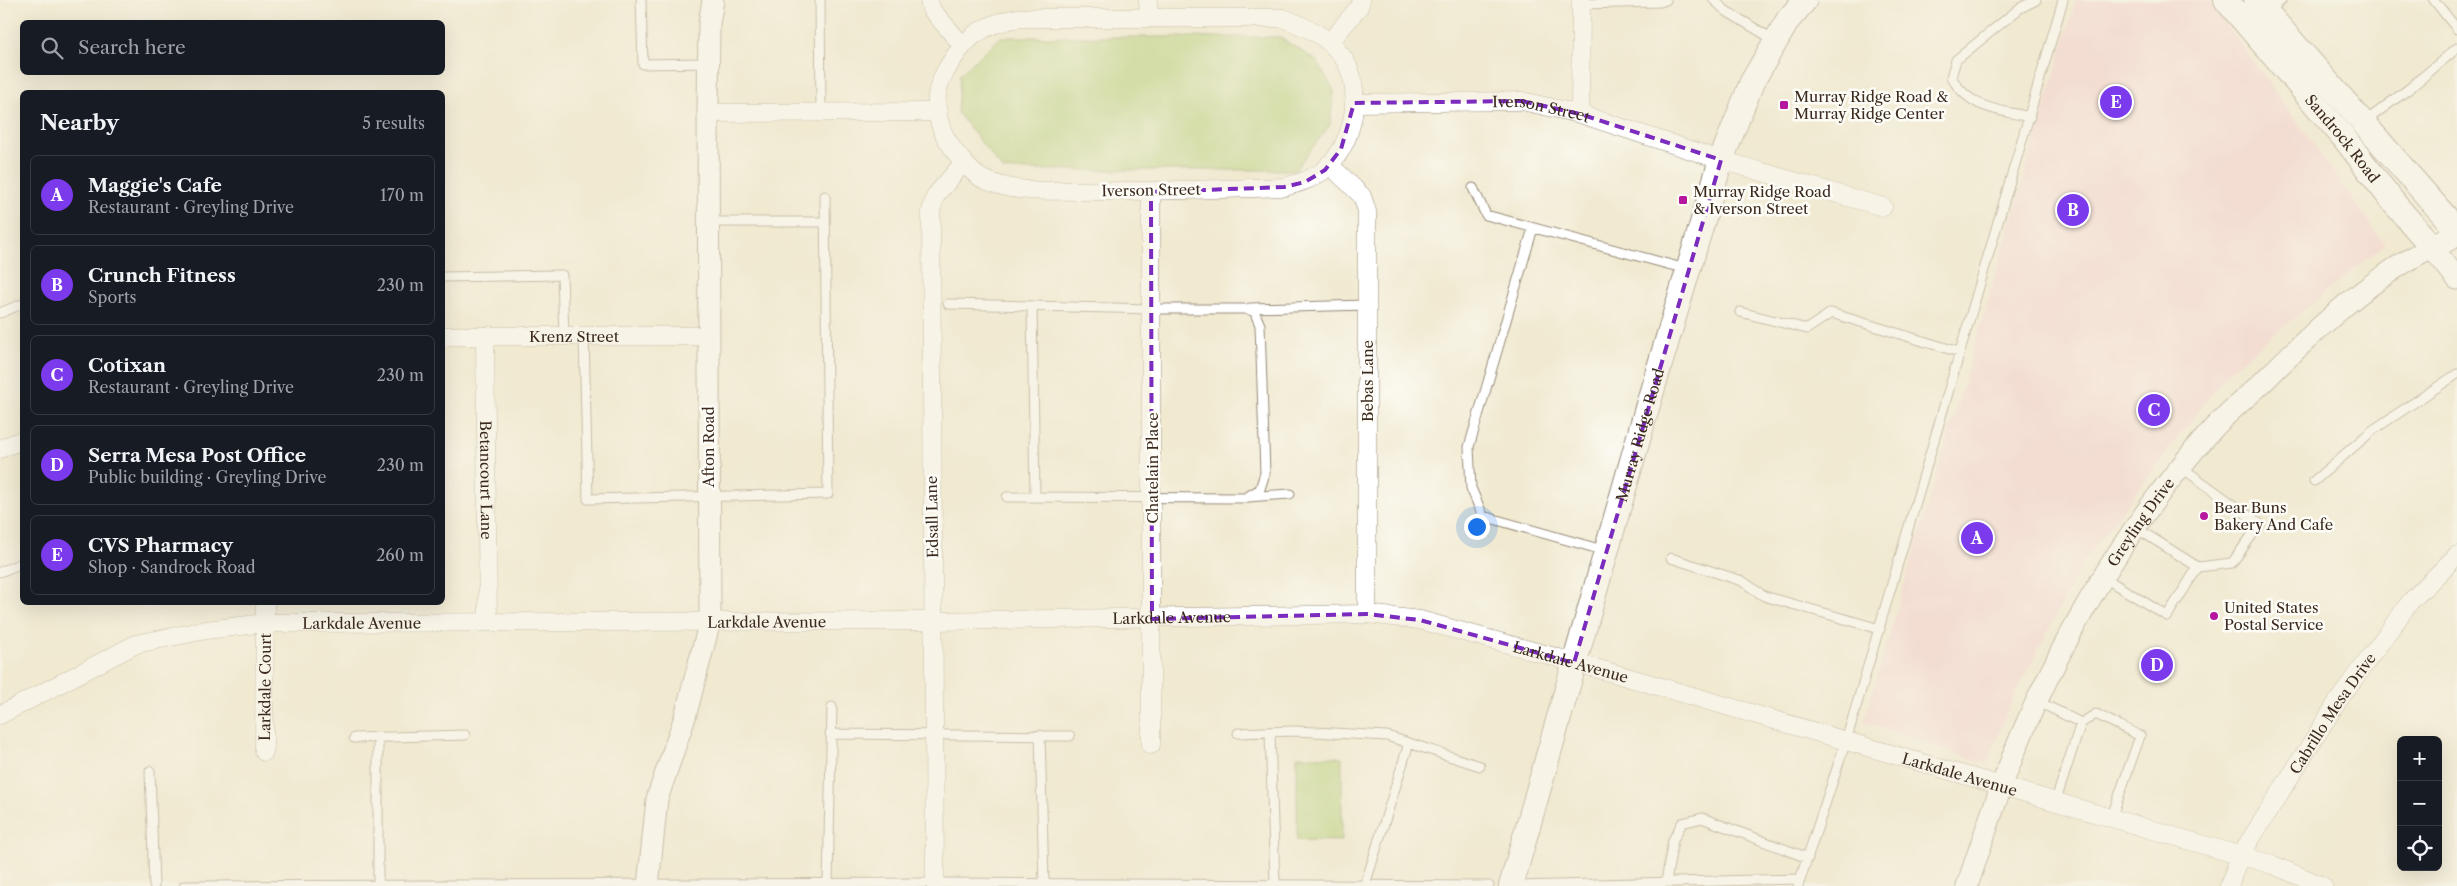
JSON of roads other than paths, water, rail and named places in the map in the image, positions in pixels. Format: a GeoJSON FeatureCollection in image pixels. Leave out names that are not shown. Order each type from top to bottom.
{"type":"FeatureCollection","features":[{"type":"Feature","properties":{"kind":"main road","name":"Murray Ridge Road"},"geometry":{"type":"LineString","coordinates":[[1511,886],[1721,160],[1752,82],[1788,20],[1805,0]]}},
{"type":"Feature","properties":{"kind":"main road","name":"Sandrock Road"},"geometry":{"type":"LineString","coordinates":[[2226,0],[2261,12],[2363,123],[2457,230]]}},
{"type":"Feature","properties":{"kind":"main road","name":"Sandrock Road"},"geometry":{"type":"LineString","coordinates":[[2261,12],[2341,134],[2394,203],[2432,247]]}},
{"type":"Feature","properties":{"kind":"main road"},"geometry":{"type":"LineString","coordinates":[[2432,247],[2457,234]]}},
{"type":"Feature","properties":{"kind":"street","name":"Afton Road"},"geometry":{"type":"LineString","coordinates":[[648,885],[657,799],[685,717],[710,621],[707,336],[708,63],[709,24],[713,0]]}},
{"type":"Feature","properties":{"kind":"street"},"geometry":{"type":"LineString","coordinates":[[929,0],[935,14],[962,45]]}},
{"type":"Feature","properties":{"kind":"street"},"geometry":{"type":"LineString","coordinates":[[1330,42],[1359,7],[1361,0]]}},
{"type":"Feature","properties":{"kind":"street"},"geometry":{"type":"LineString","coordinates":[[1580,114],[1581,2]]}},
{"type":"Feature","properties":{"kind":"street","name":"Iverson Street"},"geometry":{"type":"LineString","coordinates":[[1148,9],[1283,18],[1317,32],[1330,42],[1342,56],[1349,69],[1354,92],[1354,103],[1350,125],[1341,149],[1324,170],[1305,182],[1284,187],[1151,192],[1016,190],[983,180],[964,162],[948,142],[940,124],[937,91],[949,64],[962,45],[982,29],[1000,21],[1019,18],[1148,9]]}},
{"type":"Feature","properties":{"kind":"street","name":"Iverson Street"},"geometry":{"type":"LineString","coordinates":[[1354,103],[1522,102],[1580,114],[1721,160],[1883,207]]}},
{"type":"Feature","properties":{"kind":"street"},"geometry":{"type":"LineString","coordinates":[[708,113],[938,112]]}},
{"type":"Feature","properties":{"kind":"street","name":"Edsall Lane"},"geometry":{"type":"LineString","coordinates":[[934,883],[931,211],[936,195],[964,162]]}},
{"type":"Feature","properties":{"kind":"street","name":"Bebas Lane"},"geometry":{"type":"LineString","coordinates":[[1329,164],[1362,196],[1367,211],[1367,614]]}},
{"type":"Feature","properties":{"kind":"street","name":"Chatelain Place"},"geometry":{"type":"LineString","coordinates":[[1150,745],[1152,619],[1151,192]]}},
{"type":"Feature","properties":{"kind":"street","name":"Sandrock Road"},"geometry":{"type":"LineString","coordinates":[[2432,247],[2457,279]]}},
{"type":"Feature","properties":{"kind":"street","name":"Greyling Drive"},"geometry":{"type":"LineString","coordinates":[[1967,886],[2002,787],[2037,701],[2075,625],[2103,577],[2181,466],[2210,431],[2239,401],[2263,382],[2317,330],[2396,266],[2432,247]]}},
{"type":"Feature","properties":{"kind":"street","name":"Krenz Street"},"geometry":{"type":"LineString","coordinates":[[445,336],[707,336]]}},
{"type":"Feature","properties":{"kind":"street","name":"Betancourt Lane"},"geometry":{"type":"LineString","coordinates":[[485,336],[488,622]]}},
{"type":"Feature","properties":{"kind":"street"},"geometry":{"type":"LineString","coordinates":[[0,449],[20,441]]}},
{"type":"Feature","properties":{"kind":"street","name":"Cabrillo Mesa Drive"},"geometry":{"type":"LineString","coordinates":[[2229,886],[2240,856],[2338,701],[2410,602],[2457,555]]}},
{"type":"Feature","properties":{"kind":"street","name":"Larkdale Court"},"geometry":{"type":"LineString","coordinates":[[264,752],[265,605]]}},
{"type":"Feature","properties":{"kind":"street","name":"Larkdale Avenue"},"geometry":{"type":"LineString","coordinates":[[0,715],[136,644],[206,630],[265,623],[934,621],[1152,619],[1367,614],[1420,620],[1574,663],[2273,865],[2323,886]]}},
{"type":"Feature","properties":{"kind":"lane"},"geometry":{"type":"LineString","coordinates":[[641,0],[643,64],[708,63]]}},
{"type":"Feature","properties":{"kind":"lane"},"geometry":{"type":"LineString","coordinates":[[820,0],[821,112]]}},
{"type":"Feature","properties":{"kind":"lane"},"geometry":{"type":"LineString","coordinates":[[1581,2],[1660,2],[1666,0]]}},
{"type":"Feature","properties":{"kind":"lane"},"geometry":{"type":"LineString","coordinates":[[1714,0],[1726,11],[1776,41]]}},
{"type":"Feature","properties":{"kind":"lane"},"geometry":{"type":"LineString","coordinates":[[2030,117],[1978,104],[1961,93],[1951,77],[1956,60],[2020,8],[2036,0]]}},
{"type":"Feature","properties":{"kind":"lane"},"geometry":{"type":"LineString","coordinates":[[1517,886],[1666,882],[1799,883],[1846,742],[1880,629],[1959,352],[2030,117],[2063,0]]}},
{"type":"Feature","properties":{"kind":"lane"},"geometry":{"type":"LineString","coordinates":[[2434,0],[2457,29]]}},
{"type":"Feature","properties":{"kind":"lane"},"geometry":{"type":"LineString","coordinates":[[2363,123],[2410,88],[2457,48]]}},
{"type":"Feature","properties":{"kind":"lane"},"geometry":{"type":"LineString","coordinates":[[1473,188],[1486,215],[1688,270]]}},
{"type":"Feature","properties":{"kind":"lane"},"geometry":{"type":"LineString","coordinates":[[584,336],[588,499],[828,494],[825,196]]}},
{"type":"Feature","properties":{"kind":"lane"},"geometry":{"type":"LineString","coordinates":[[708,222],[825,222]]}},
{"type":"Feature","properties":{"kind":"lane"},"geometry":{"type":"LineString","coordinates":[[1533,228],[1469,447],[1471,488],[1483,516],[1608,551]]}},
{"type":"Feature","properties":{"kind":"lane"},"geometry":{"type":"LineString","coordinates":[[445,277],[562,275],[564,336]]}},
{"type":"Feature","properties":{"kind":"lane"},"geometry":{"type":"LineString","coordinates":[[948,304],[1151,309],[1367,304]]}},
{"type":"Feature","properties":{"kind":"lane"},"geometry":{"type":"LineString","coordinates":[[0,313],[20,305]]}},
{"type":"Feature","properties":{"kind":"lane"},"geometry":{"type":"LineString","coordinates":[[1032,306],[1034,497]]}},
{"type":"Feature","properties":{"kind":"lane"},"geometry":{"type":"LineString","coordinates":[[1245,308],[1254,311],[1260,325],[1265,473],[1260,489],[1245,498]]}},
{"type":"Feature","properties":{"kind":"lane"},"geometry":{"type":"LineString","coordinates":[[1740,312],[1807,329],[1831,313],[1959,352]]}},
{"type":"Feature","properties":{"kind":"lane"},"geometry":{"type":"LineString","coordinates":[[2314,481],[2372,430],[2457,374]]}},
{"type":"Feature","properties":{"kind":"lane"},"geometry":{"type":"LineString","coordinates":[[2136,528],[2198,567],[2232,563],[2260,524],[2181,466]]}},
{"type":"Feature","properties":{"kind":"lane"},"geometry":{"type":"LineString","coordinates":[[1007,497],[1245,498],[1290,494]]}},
{"type":"Feature","properties":{"kind":"lane"},"geometry":{"type":"LineString","coordinates":[[1671,558],[1742,581],[1764,596],[1880,629]]}},
{"type":"Feature","properties":{"kind":"lane"},"geometry":{"type":"LineString","coordinates":[[0,572],[20,564]]}},
{"type":"Feature","properties":{"kind":"lane"},"geometry":{"type":"LineString","coordinates":[[2103,577],[2167,616],[2198,567]]}},
{"type":"Feature","properties":{"kind":"lane"},"geometry":{"type":"LineString","coordinates":[[2037,701],[2081,723]]}},
{"type":"Feature","properties":{"kind":"lane"},"geometry":{"type":"LineString","coordinates":[[828,884],[832,707]]}},
{"type":"Feature","properties":{"kind":"lane"},"geometry":{"type":"LineString","coordinates":[[2055,802],[2081,723],[2096,714],[2140,736],[2110,819]]}},
{"type":"Feature","properties":{"kind":"lane"},"geometry":{"type":"LineString","coordinates":[[1238,732],[1387,736],[1480,766]]}},
{"type":"Feature","properties":{"kind":"lane"},"geometry":{"type":"LineString","coordinates":[[1270,732],[1275,885]]}},
{"type":"Feature","properties":{"kind":"lane"},"geometry":{"type":"LineString","coordinates":[[830,734],[1070,736]]}},
{"type":"Feature","properties":{"kind":"lane"},"geometry":{"type":"LineString","coordinates":[[354,738],[465,735]]}},
{"type":"Feature","properties":{"kind":"lane"},"geometry":{"type":"LineString","coordinates":[[1040,735],[1044,884]]}},
{"type":"Feature","properties":{"kind":"lane"},"geometry":{"type":"LineString","coordinates":[[378,738],[378,884]]}},
{"type":"Feature","properties":{"kind":"lane"},"geometry":{"type":"LineString","coordinates":[[1365,885],[1410,743]]}},
{"type":"Feature","properties":{"kind":"lane"},"geometry":{"type":"LineString","coordinates":[[150,771],[154,886]]}},
{"type":"Feature","properties":{"kind":"lane"},"geometry":{"type":"LineString","coordinates":[[1666,882],[1673,840],[1682,824],[1702,818],[1808,858]]}},
{"type":"Feature","properties":{"kind":"lane"},"geometry":{"type":"LineString","coordinates":[[184,886],[934,883],[1489,886]]}},
{"type":"Feature","properties":{"kind":"place","name":"CVS Pharmacy"},"geometry":{"type":"Point","coordinates":[2116,102]}},
{"type":"Feature","properties":{"kind":"place","name":"Murray Ridge Road & Murray Ridge Center"},"geometry":{"type":"Point","coordinates":[1784,105]}},
{"type":"Feature","properties":{"kind":"place","name":"Murray Ridge Road & Iverson Street"},"geometry":{"type":"Point","coordinates":[1683,200]}},
{"type":"Feature","properties":{"kind":"place","name":"Crunch Fitness"},"geometry":{"type":"Point","coordinates":[2073,210]}},
{"type":"Feature","properties":{"kind":"place","name":"Cotixan"},"geometry":{"type":"Point","coordinates":[2154,410]}},
{"type":"Feature","properties":{"kind":"place","name":"Bear Buns Bakery And Cafe"},"geometry":{"type":"Point","coordinates":[2204,516]}},
{"type":"Feature","properties":{"kind":"place","name":"Maggie's Cafe"},"geometry":{"type":"Point","coordinates":[1977,538]}},
{"type":"Feature","properties":{"kind":"place","name":"United States Postal Service"},"geometry":{"type":"Point","coordinates":[2214,616]}},
{"type":"Feature","properties":{"kind":"place","name":"Serra Mesa Post Office"},"geometry":{"type":"Point","coordinates":[2157,665]}}]}
